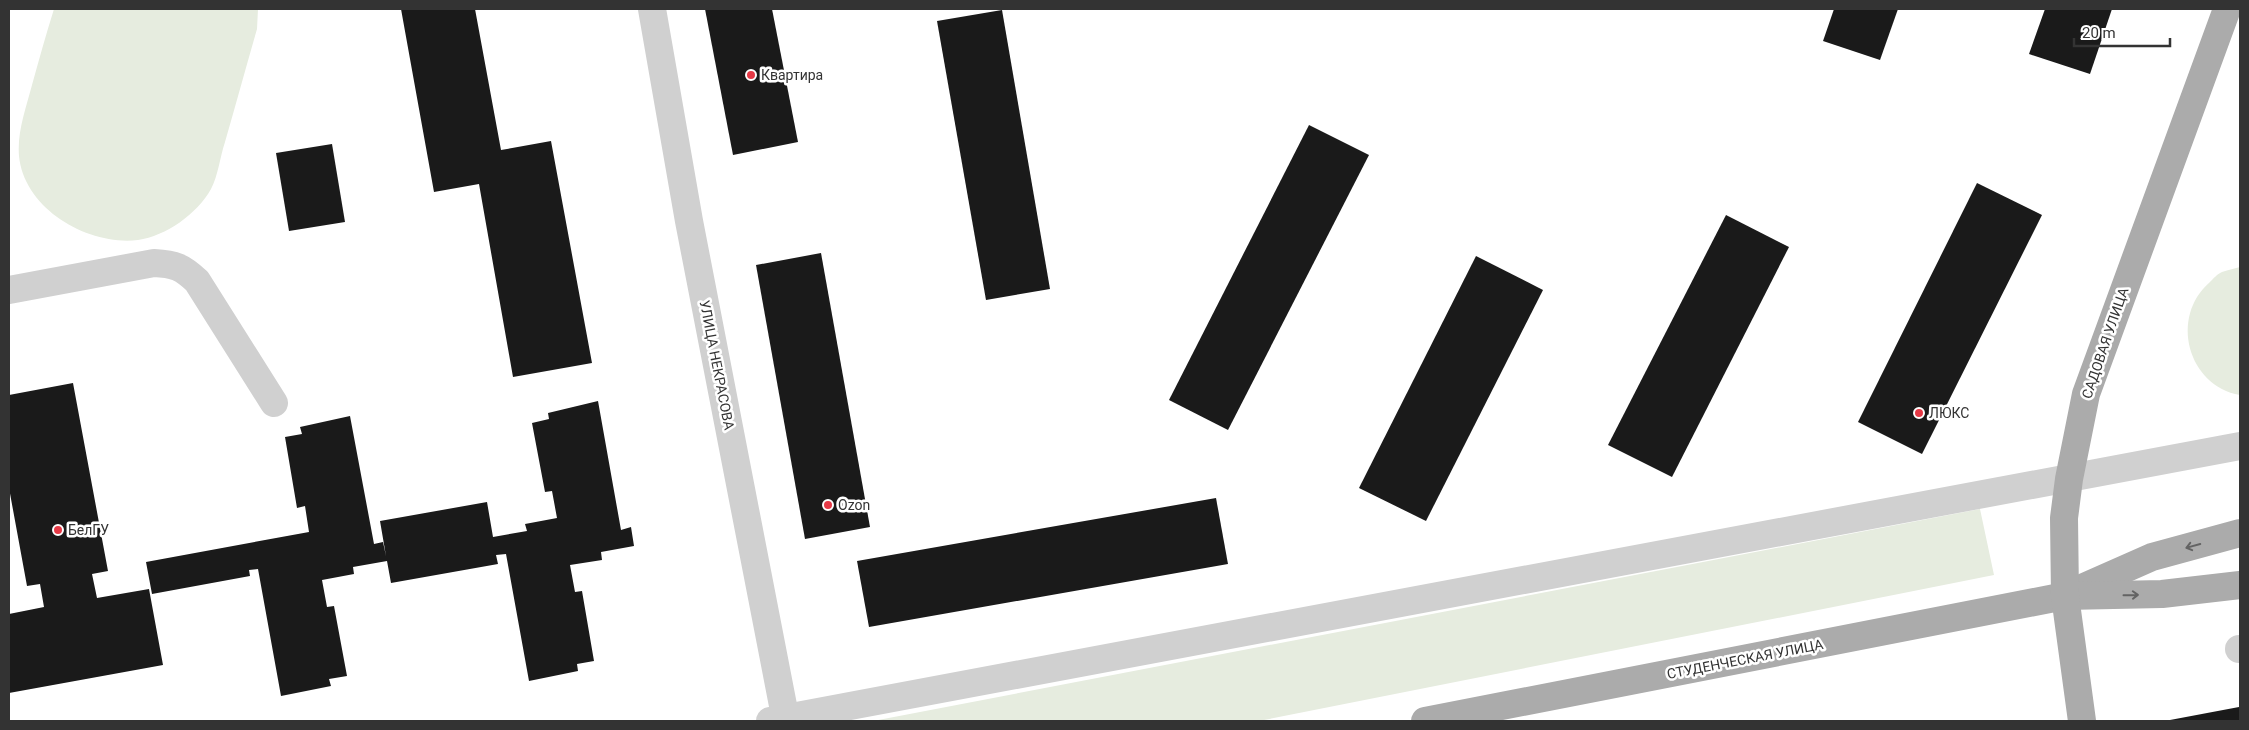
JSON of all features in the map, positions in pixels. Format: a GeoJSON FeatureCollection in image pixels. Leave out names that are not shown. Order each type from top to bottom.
{"type":"FeatureCollection","features":[{"type":"Feature","properties":{"kind":"main road","name":"САДОВАЯ УЛИЦА"},"geometry":{"type":"LineString","coordinates":[[2082,721],[2065,596],[2064,518],[2069,479],[2086,394],[2227,9]]}},
{"type":"Feature","properties":{"kind":"main road","name":"СТУДЕНЧЕСКАЯ УЛИЦА"},"geometry":{"type":"LineString","coordinates":[[2065,596],[2152,557],[2240,534]]}},
{"type":"Feature","properties":{"kind":"main road","name":"СТУДЕНЧЕСКАЯ УЛИЦА"},"geometry":{"type":"LineString","coordinates":[[1425,721],[2065,596],[2162,594],[2240,584]]}},
{"type":"Feature","properties":{"kind":"street","name":"УЛИЦА НЕКРАСОВА"},"geometry":{"type":"LineString","coordinates":[[652,9],[780,720]]}},
{"type":"Feature","properties":{"kind":"street"},"geometry":{"type":"LineString","coordinates":[[9,290],[154,263],[169,263],[183,268],[197,281],[274,403]]}},
{"type":"Feature","properties":{"kind":"street"},"geometry":{"type":"LineString","coordinates":[[780,720],[2240,446]]}},
{"type":"Feature","properties":{"kind":"shaded area"},"geometry":{"type":"Polygon","coordinates":[[[54,9],[258,9],[257,29],[211,189],[198,207],[170,229],[149,238],[138,240],[99,237],[80,230],[62,220],[46,207],[33,192],[23,175],[19,156],[21,129],[54,9]]]}},
{"type":"Feature","properties":{"kind":"shaded area"},"geometry":{"type":"Polygon","coordinates":[[[2240,267],[2240,395],[2222,389],[2208,378],[2197,365],[2190,348],[2188,331],[2190,313],[2197,297],[2218,274],[2240,267]]]}},
{"type":"Feature","properties":{"kind":"shaded area"},"geometry":{"type":"Polygon","coordinates":[[[1980,509],[1994,575],[1259,721],[873,721],[1980,509]]]}},
{"type":"Feature","properties":{"kind":"building"},"geometry":{"type":"Polygon","coordinates":[[[401,9],[475,9],[501,150],[551,141],[592,363],[513,377],[479,184],[434,192],[401,9]]]}},
{"type":"Feature","properties":{"kind":"building","name":"Квартира"},"geometry":{"type":"Polygon","coordinates":[[[705,9],[772,9],[798,142],[733,155],[705,9]]]}},
{"type":"Feature","properties":{"kind":"building"},"geometry":{"type":"Polygon","coordinates":[[[1834,9],[1898,9],[1880,60],[1823,41],[1834,9]]]}},
{"type":"Feature","properties":{"kind":"building"},"geometry":{"type":"Polygon","coordinates":[[[2045,9],[2112,9],[2090,74],[2029,54],[2045,9]]]}},
{"type":"Feature","properties":{"kind":"building"},"geometry":{"type":"Polygon","coordinates":[[[1002,10],[1050,289],[986,300],[937,21],[1002,10]]]}},
{"type":"Feature","properties":{"kind":"building"},"geometry":{"type":"Polygon","coordinates":[[[1309,125],[1369,155],[1228,430],[1169,400],[1309,125]]]}},
{"type":"Feature","properties":{"kind":"building"},"geometry":{"type":"Polygon","coordinates":[[[332,144],[345,222],[289,231],[276,153],[332,144]]]}},
{"type":"Feature","properties":{"kind":"building"},"geometry":{"type":"Polygon","coordinates":[[[1977,183],[2042,215],[1922,454],[1858,422],[1977,183]]]}},
{"type":"Feature","properties":{"kind":"building"},"geometry":{"type":"Polygon","coordinates":[[[1726,215],[1789,247],[1672,477],[1608,445],[1726,215]]]}},
{"type":"Feature","properties":{"kind":"building"},"geometry":{"type":"Polygon","coordinates":[[[821,253],[870,527],[805,539],[756,265],[821,253]]]}},
{"type":"Feature","properties":{"kind":"building"},"geometry":{"type":"Polygon","coordinates":[[[1476,256],[1543,290],[1426,521],[1359,488],[1476,256]]]}},
{"type":"Feature","properties":{"kind":"building","name":"БелГУ"},"geometry":{"type":"Polygon","coordinates":[[[73,383],[108,571],[92,574],[97,598],[149,589],[163,665],[9,693],[9,614],[44,607],[40,584],[27,586],[9,488],[9,395],[73,383]]]}},
{"type":"Feature","properties":{"kind":"building"},"geometry":{"type":"Polygon","coordinates":[[[598,401],[621,530],[631,527],[634,546],[601,552],[602,560],[570,565],[575,592],[582,591],[594,661],[577,664],[578,671],[529,681],[506,554],[496,555],[498,564],[391,583],[387,561],[353,567],[354,574],[322,580],[327,607],[334,606],[347,676],[329,679],[331,686],[281,696],[258,569],[249,570],[250,576],[152,594],[146,562],[309,532],[305,506],[297,508],[285,437],[302,434],[300,427],[350,416],[374,544],[383,542],[386,556],[380,521],[487,502],[493,537],[527,531],[525,524],[557,518],[552,491],[545,492],[532,423],[549,419],[548,413],[598,401]]]}},
{"type":"Feature","properties":{"kind":"building"},"geometry":{"type":"Polygon","coordinates":[[[1216,498],[1228,564],[869,627],[857,561],[1216,498]]]}},
{"type":"Feature","properties":{"kind":"building"},"geometry":{"type":"Polygon","coordinates":[[[2239,707],[2240,721],[2170,721],[2170,720],[2239,707]]]}},
{"type":"Feature","properties":{"kind":"place","name":"Квартира"},"geometry":{"type":"Point","coordinates":[751,75]}},
{"type":"Feature","properties":{"kind":"place","name":"ЛЮКС"},"geometry":{"type":"Point","coordinates":[1919,413]}},
{"type":"Feature","properties":{"kind":"place","name":"Ozon"},"geometry":{"type":"Point","coordinates":[828,505]}},
{"type":"Feature","properties":{"kind":"place","name":"БелГУ"},"geometry":{"type":"Point","coordinates":[58,530]}}]}
